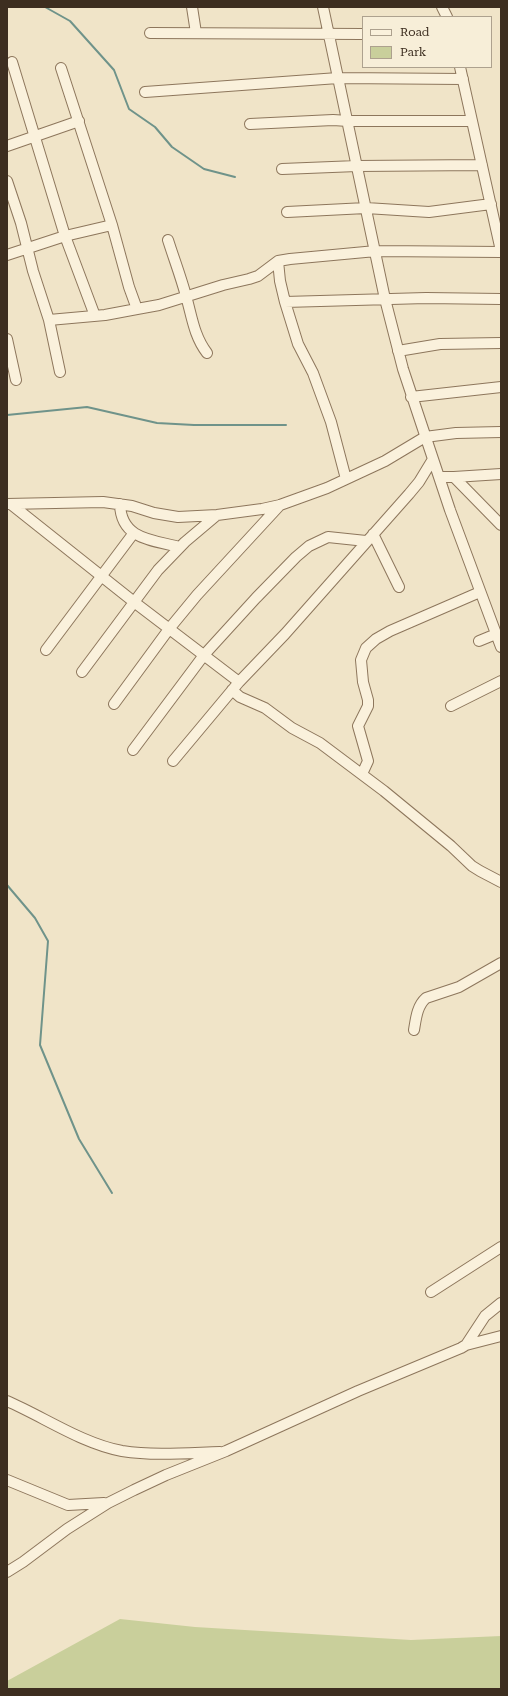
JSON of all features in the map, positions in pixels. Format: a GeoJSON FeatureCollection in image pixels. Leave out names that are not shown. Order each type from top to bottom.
{"type":"FeatureCollection","features":[{"type":"Feature","properties":{"kind":"street"},"geometry":{"type":"LineString","coordinates":[[192,7],[196,33]]}},
{"type":"Feature","properties":{"kind":"street"},"geometry":{"type":"LineString","coordinates":[[324,7],[386,299],[411,397],[480,592],[501,646]]}},
{"type":"Feature","properties":{"kind":"street"},"geometry":{"type":"LineString","coordinates":[[442,7],[446,16]]}},
{"type":"Feature","properties":{"kind":"street"},"geometry":{"type":"LineString","coordinates":[[150,33],[362,34]]}},
{"type":"Feature","properties":{"kind":"street"},"geometry":{"type":"LineString","coordinates":[[12,62],[65,236],[95,316]]}},
{"type":"Feature","properties":{"kind":"street"},"geometry":{"type":"LineString","coordinates":[[61,68],[112,225],[137,310]]}},
{"type":"Feature","properties":{"kind":"street"},"geometry":{"type":"LineString","coordinates":[[450,79],[460,68]]}},
{"type":"Feature","properties":{"kind":"street"},"geometry":{"type":"LineString","coordinates":[[49,320],[95,316],[137,310],[159,305],[186,295],[258,276],[278,261],[314,255],[376,251],[501,251],[460,68]]}},
{"type":"Feature","properties":{"kind":"street"},"geometry":{"type":"LineString","coordinates":[[145,92],[338,78],[462,79]]}},
{"type":"Feature","properties":{"kind":"street"},"geometry":{"type":"LineString","coordinates":[[250,124],[333,120],[472,121]]}},
{"type":"Feature","properties":{"kind":"street"},"geometry":{"type":"LineString","coordinates":[[7,146],[79,121]]}},
{"type":"Feature","properties":{"kind":"street"},"geometry":{"type":"LineString","coordinates":[[282,169],[357,166],[482,165]]}},
{"type":"Feature","properties":{"kind":"street"},"geometry":{"type":"LineString","coordinates":[[7,181],[49,320],[60,372]]}},
{"type":"Feature","properties":{"kind":"street"},"geometry":{"type":"LineString","coordinates":[[287,212],[366,208],[429,212],[491,204]]}},
{"type":"Feature","properties":{"kind":"street"},"geometry":{"type":"LineString","coordinates":[[7,255],[65,236],[112,225]]}},
{"type":"Feature","properties":{"kind":"street"},"geometry":{"type":"LineString","coordinates":[[168,240],[186,295],[196,334],[207,353]]}},
{"type":"Feature","properties":{"kind":"street"},"geometry":{"type":"LineString","coordinates":[[278,261],[280,281],[285,302],[298,344],[313,373],[331,422],[346,479]]}},
{"type":"Feature","properties":{"kind":"street"},"geometry":{"type":"LineString","coordinates":[[285,302],[386,299],[501,299]]}},
{"type":"Feature","properties":{"kind":"street"},"geometry":{"type":"LineString","coordinates":[[7,339],[16,380]]}},
{"type":"Feature","properties":{"kind":"street"},"geometry":{"type":"LineString","coordinates":[[398,350],[440,344],[501,343]]}},
{"type":"Feature","properties":{"kind":"street"},"geometry":{"type":"LineString","coordinates":[[411,397],[501,387]]}},
{"type":"Feature","properties":{"kind":"street"},"geometry":{"type":"LineString","coordinates":[[10,505],[42,505],[89,502],[132,506],[160,514],[178,517],[217,515],[280,505],[327,488],[385,461],[425,437],[456,433],[501,432]]}},
{"type":"Feature","properties":{"kind":"street"},"geometry":{"type":"LineString","coordinates":[[174,760],[235,686],[285,634],[419,482],[433,459]]}},
{"type":"Feature","properties":{"kind":"street"},"geometry":{"type":"LineString","coordinates":[[439,477],[501,474]]}},
{"type":"Feature","properties":{"kind":"street"},"geometry":{"type":"LineString","coordinates":[[454,477],[501,524]]}},
{"type":"Feature","properties":{"kind":"street"},"geometry":{"type":"LineString","coordinates":[[120,504],[122,518],[133,534],[180,547]]}},
{"type":"Feature","properties":{"kind":"street"},"geometry":{"type":"LineString","coordinates":[[10,505],[204,655],[235,686],[240,697],[265,708],[292,728],[320,743],[362,774],[451,846],[472,866],[501,882]]}},
{"type":"Feature","properties":{"kind":"street"},"geometry":{"type":"LineString","coordinates":[[114,704],[169,629],[197,595],[280,505]]}},
{"type":"Feature","properties":{"kind":"street"},"geometry":{"type":"LineString","coordinates":[[82,672],[158,570],[180,547],[217,515]]}},
{"type":"Feature","properties":{"kind":"street"},"geometry":{"type":"LineString","coordinates":[[46,650],[133,534]]}},
{"type":"Feature","properties":{"kind":"street"},"geometry":{"type":"LineString","coordinates":[[134,750],[204,655],[296,557],[309,546],[328,537],[370,537]]}},
{"type":"Feature","properties":{"kind":"street"},"geometry":{"type":"LineString","coordinates":[[370,537],[398,587]]}},
{"type":"Feature","properties":{"kind":"street"},"geometry":{"type":"LineString","coordinates":[[362,774],[368,761],[358,726],[368,706],[368,700],[363,682],[361,660],[366,648],[376,639],[390,631],[480,592]]}},
{"type":"Feature","properties":{"kind":"street"},"geometry":{"type":"LineString","coordinates":[[479,642],[496,634]]}},
{"type":"Feature","properties":{"kind":"street"},"geometry":{"type":"LineString","coordinates":[[451,706],[501,681]]}},
{"type":"Feature","properties":{"kind":"street"},"geometry":{"type":"LineString","coordinates":[[414,1030],[419,1008],[426,998],[459,987],[501,963]]}},
{"type":"Feature","properties":{"kind":"street"},"geometry":{"type":"LineString","coordinates":[[431,1292],[501,1247]]}},
{"type":"Feature","properties":{"kind":"street"},"geometry":{"type":"LineString","coordinates":[[466,1345],[485,1316],[501,1303]]}},
{"type":"Feature","properties":{"kind":"street"},"geometry":{"type":"LineString","coordinates":[[7,1572],[24,1562],[68,1529],[108,1503],[161,1477],[226,1451],[358,1391],[466,1345],[501,1336]]}},
{"type":"Feature","properties":{"kind":"street"},"geometry":{"type":"LineString","coordinates":[[7,1401],[79,1436],[121,1451],[159,1454],[226,1451]]}},
{"type":"Feature","properties":{"kind":"street"},"geometry":{"type":"LineString","coordinates":[[7,1480],[68,1506],[108,1503]]}},
{"type":"Feature","properties":{"kind":"green space"},"geometry":{"type":"Polygon","coordinates":[[[120,1619],[195,1627],[411,1640],[501,1636],[501,1689],[7,1689],[7,1681],[120,1619]]]}},
{"type":"Feature","properties":{"kind":"waterway"},"geometry":{"type":"LineString","coordinates":[[45,7],[70,21],[114,70],[129,109],[155,127],[172,147],[204,169],[235,177]]}},
{"type":"Feature","properties":{"kind":"waterway"},"geometry":{"type":"LineString","coordinates":[[7,415],[87,407],[157,423],[194,425],[286,425]]}},
{"type":"Feature","properties":{"kind":"waterway"},"geometry":{"type":"LineString","coordinates":[[7,885],[35,918],[48,941],[40,1045],[79,1139],[112,1193]]}}]}
